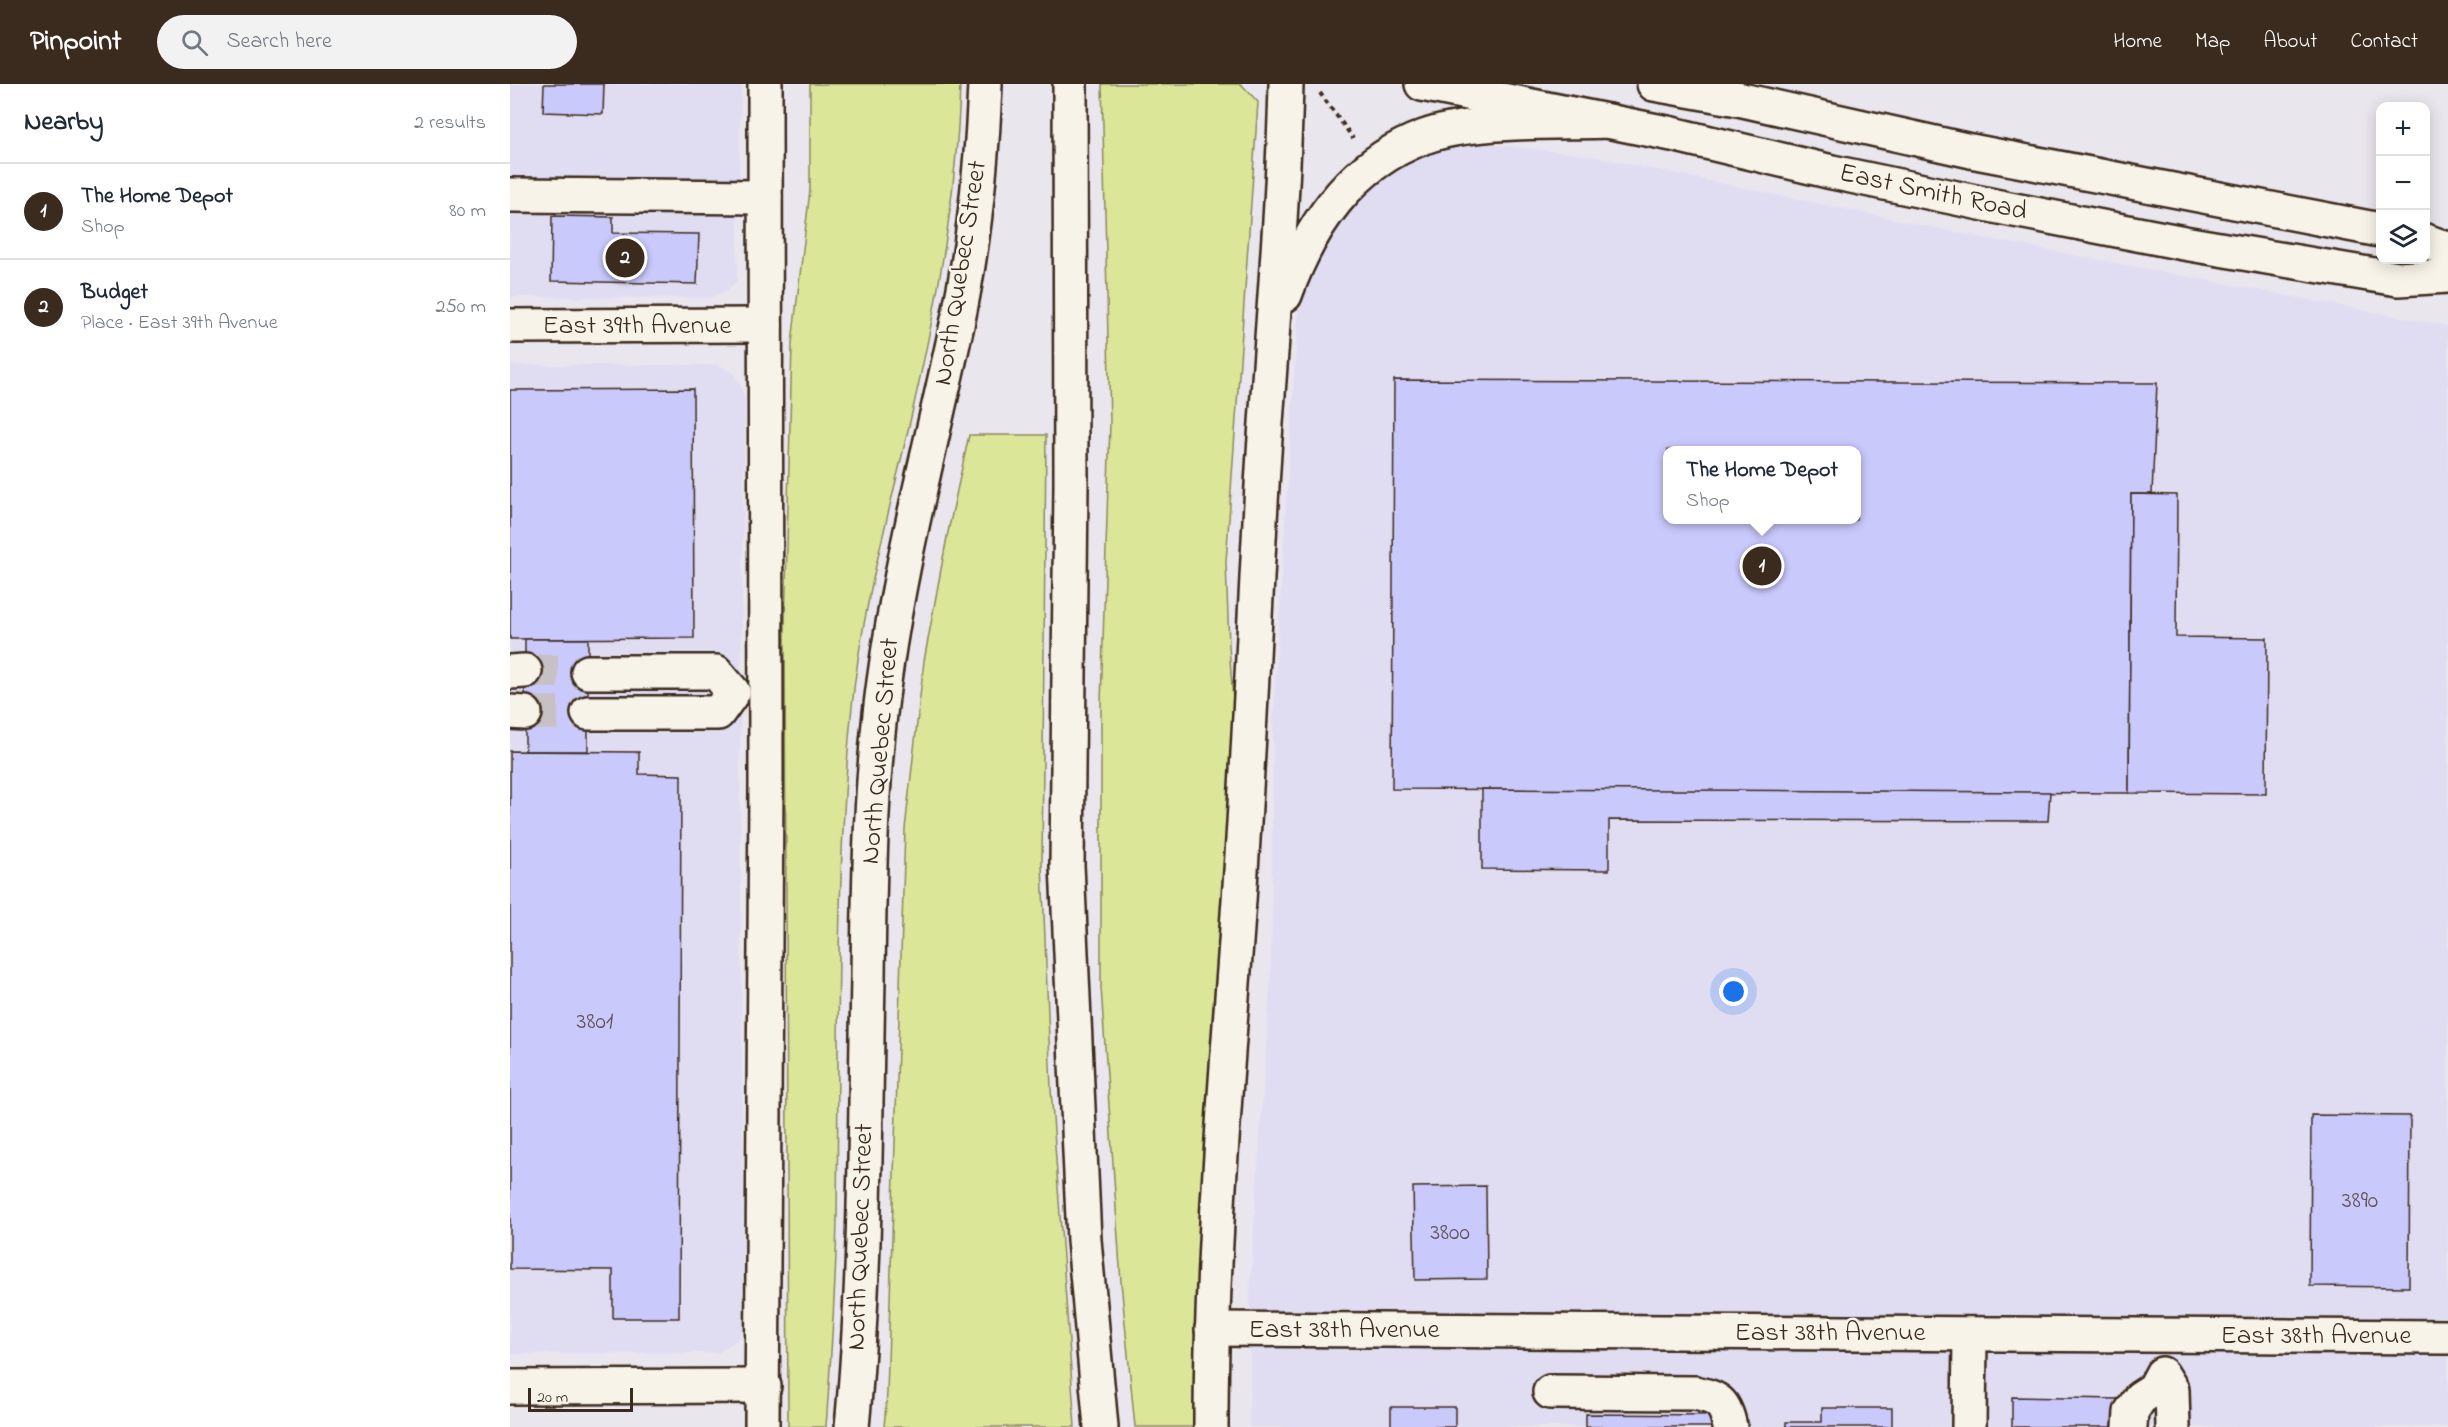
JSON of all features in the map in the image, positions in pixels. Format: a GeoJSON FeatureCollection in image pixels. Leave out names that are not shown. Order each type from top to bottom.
{"type":"FeatureCollection","features":[{"type":"Feature","properties":{"kind":"main road"},"geometry":{"type":"LineString","coordinates":[[762,1427],[764,1386],[765,84]]}},
{"type":"Feature","properties":{"kind":"main road","name":"North Quebec Street"},"geometry":{"type":"LineString","coordinates":[[852,1427],[860,1314],[870,852],[880,717],[901,573],[958,318],[968,260],[978,187],[986,84]]}},
{"type":"Feature","properties":{"kind":"main road"},"geometry":{"type":"LineString","coordinates":[[1070,84],[1071,484],[1067,865],[1084,1240],[1101,1427]]}},
{"type":"Feature","properties":{"kind":"main road"},"geometry":{"type":"LineString","coordinates":[[1211,1427],[1212,1329],[1221,1157],[1251,731],[1257,567],[1281,201],[1286,84]]}},
{"type":"Feature","properties":{"kind":"main road","name":"East Smith Road"},"geometry":{"type":"LineString","coordinates":[[1422,84],[1672,134],[1832,172],[2184,243],[2398,279],[2448,276]]}},
{"type":"Feature","properties":{"kind":"main road","name":"East Smith Road"},"geometry":{"type":"LineString","coordinates":[[1654,84],[1738,99],[2005,158],[2376,229]]}},
{"type":"Feature","properties":{"kind":"main road"},"geometry":{"type":"LineString","coordinates":[[1273,328],[1295,266],[1308,238],[1346,189],[1368,168],[1399,148],[1425,136],[1457,129],[1497,125],[1609,121]]}},
{"type":"Feature","properties":{"kind":"main road"},"geometry":{"type":"LineString","coordinates":[[510,195],[765,197]]}},
{"type":"Feature","properties":{"kind":"main road"},"geometry":{"type":"LineString","coordinates":[[2430,242],[2448,249]]}},
{"type":"Feature","properties":{"kind":"main road","name":"East 39th Avenue"},"geometry":{"type":"LineString","coordinates":[[510,326],[765,325]]}},
{"type":"Feature","properties":{"kind":"main road"},"geometry":{"type":"LineString","coordinates":[[588,672],[716,672],[733,692],[765,692]]}},
{"type":"Feature","properties":{"kind":"main road"},"geometry":{"type":"LineString","coordinates":[[588,712],[718,713],[733,692]]}},
{"type":"Feature","properties":{"kind":"main road","name":"East 38th Avenue"},"geometry":{"type":"LineString","coordinates":[[1212,1329],[2448,1337]]}},
{"type":"Feature","properties":{"kind":"main road"},"geometry":{"type":"LineString","coordinates":[[1969,1427],[1970,1335]]}},
{"type":"Feature","properties":{"kind":"main road"},"geometry":{"type":"LineString","coordinates":[[2162,1336],[2173,1427]]}},
{"type":"Feature","properties":{"kind":"main road"},"geometry":{"type":"LineString","coordinates":[[2130,1427],[2130,1412],[2140,1398],[2167,1382]]}},
{"type":"Feature","properties":{"kind":"main road"},"geometry":{"type":"LineString","coordinates":[[2151,1427],[2151,1418],[2167,1382]]}},
{"type":"Feature","properties":{"kind":"main road"},"geometry":{"type":"LineString","coordinates":[[2167,1382],[2183,1401],[2191,1419],[2191,1427]]}},
{"type":"Feature","properties":{"kind":"main road"},"geometry":{"type":"LineString","coordinates":[[510,1387],[764,1386]]}},
{"type":"Feature","properties":{"kind":"main road"},"geometry":{"type":"LineString","coordinates":[[1550,1392],[1695,1393],[1713,1397],[1724,1406],[1731,1427]]}},
{"type":"Feature","properties":{"kind":"path"},"geometry":{"type":"LineString","coordinates":[[1320,92],[1356,142]]}},
{"type":"Feature","properties":{"kind":"shaded area"},"geometry":{"type":"Polygon","coordinates":[[[510,84],[741,84],[737,281],[726,291],[710,298],[510,297],[510,84]]]}},
{"type":"Feature","properties":{"kind":"shaded area"},"geometry":{"type":"Polygon","coordinates":[[[1450,144],[1491,144],[1591,156],[1984,238],[2448,326],[2448,1427],[1249,1427],[1250,1287],[1271,970],[1273,717],[1298,312],[1307,276],[1341,210],[1396,162],[1450,144]]]}},
{"type":"Feature","properties":{"kind":"shaded area"},"geometry":{"type":"Polygon","coordinates":[[[510,365],[719,365],[734,373],[745,401],[740,756],[744,1325],[739,1339],[718,1353],[510,1354],[510,365]]]}},
{"type":"Feature","properties":{"kind":"green space"},"geometry":{"type":"Polygon","coordinates":[[[810,84],[960,84],[955,167],[937,291],[862,632],[852,706],[840,897],[836,1243],[826,1427],[788,1427],[785,627],[792,343],[810,190],[810,84]]]}},
{"type":"Feature","properties":{"kind":"green space"},"geometry":{"type":"Polygon","coordinates":[[[1102,84],[1241,84],[1258,102],[1226,562],[1235,726],[1197,1427],[1135,1427],[1121,1282],[1101,987],[1101,703],[1110,423],[1102,84]]]}},
{"type":"Feature","properties":{"kind":"green space"},"geometry":{"type":"Polygon","coordinates":[[[969,435],[1046,435],[1042,864],[1051,1089],[1075,1427],[884,1427],[887,1394],[905,829],[924,661],[969,435]]]}},
{"type":"Feature","properties":{"kind":"building"},"geometry":{"type":"Polygon","coordinates":[[[544,84],[604,84],[603,114],[543,112],[544,84]]]}},
{"type":"Feature","properties":{"kind":"building"},"geometry":{"type":"Polygon","coordinates":[[[552,216],[613,217],[613,233],[699,234],[697,284],[551,281],[552,216]]]}},
{"type":"Feature","properties":{"kind":"building"},"geometry":{"type":"Polygon","coordinates":[[[1394,380],[2157,383],[2152,494],[2131,494],[2129,793],[1392,789],[1394,380]]]}},
{"type":"Feature","properties":{"kind":"building"},"geometry":{"type":"Polygon","coordinates":[[[693,389],[694,638],[510,639],[510,390],[693,389]]]}},
{"type":"Feature","properties":{"kind":"building"},"geometry":{"type":"Polygon","coordinates":[[[2131,494],[2177,495],[2176,637],[2267,638],[2266,794],[2129,793],[2131,494]]]}},
{"type":"Feature","properties":{"kind":"building"},"geometry":{"type":"Polygon","coordinates":[[[525,639],[588,639],[588,751],[525,751],[525,639]]]}},
{"type":"Feature","properties":{"kind":"building"},"geometry":{"type":"Polygon","coordinates":[[[510,751],[639,752],[639,774],[681,775],[679,1318],[613,1318],[613,1270],[510,1269],[510,751]]]}},
{"type":"Feature","properties":{"kind":"building"},"geometry":{"type":"Polygon","coordinates":[[[1482,789],[2050,792],[2048,821],[1609,820],[1609,870],[1482,869],[1482,789]]]}},
{"type":"Feature","properties":{"kind":"building"},"geometry":{"type":"Polygon","coordinates":[[[2311,1115],[2410,1116],[2409,1287],[2310,1286],[2311,1115]]]}},
{"type":"Feature","properties":{"kind":"building"},"geometry":{"type":"Polygon","coordinates":[[[1486,1186],[1487,1279],[1415,1280],[1413,1187],[1486,1186]]]}},
{"type":"Feature","properties":{"kind":"building"},"geometry":{"type":"Polygon","coordinates":[[[2012,1397],[2119,1399],[2119,1427],[2012,1427],[2012,1397]]]}},
{"type":"Feature","properties":{"kind":"building"},"geometry":{"type":"Polygon","coordinates":[[[1391,1407],[1455,1407],[1455,1427],[1391,1427],[1391,1407]]]}},
{"type":"Feature","properties":{"kind":"building"},"geometry":{"type":"Polygon","coordinates":[[[1822,1408],[1892,1408],[1892,1427],[1786,1427],[1786,1422],[1822,1422],[1822,1408]]]}},
{"type":"Feature","properties":{"kind":"building"},"geometry":{"type":"Polygon","coordinates":[[[1586,1414],[1713,1415],[1712,1427],[1586,1427],[1586,1414]]]}},
{"type":"Feature","properties":{"kind":"tunnel"},"geometry":{"type":"LineString","coordinates":[[525,671],[588,672]]}},
{"type":"Feature","properties":{"kind":"tunnel"},"geometry":{"type":"LineString","coordinates":[[525,713],[588,713]]}},
{"type":"Feature","properties":{"kind":"place","name":"Budget"},"geometry":{"type":"Point","coordinates":[625,258]}},
{"type":"Feature","properties":{"kind":"place","name":"The Home Depot"},"geometry":{"type":"Point","coordinates":[1762,566]}}]}
